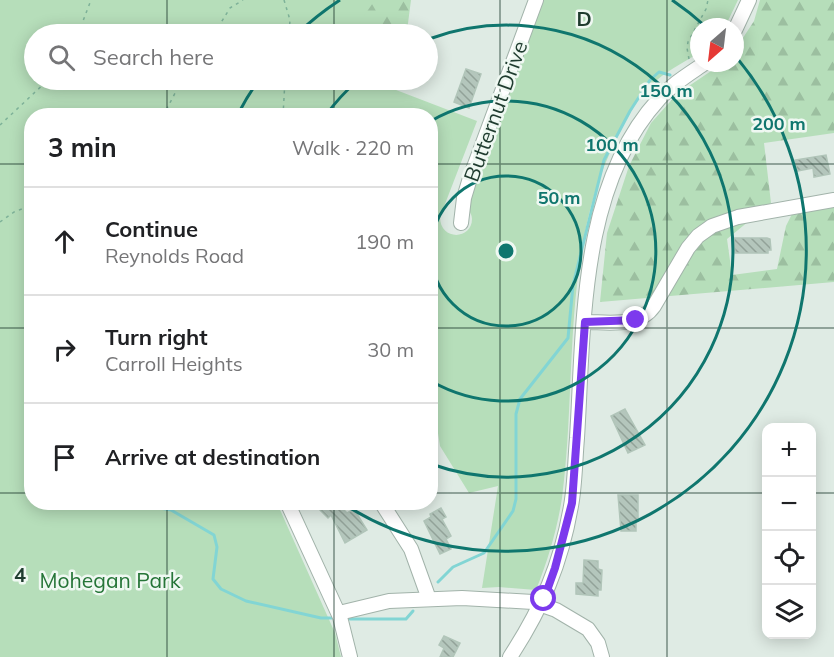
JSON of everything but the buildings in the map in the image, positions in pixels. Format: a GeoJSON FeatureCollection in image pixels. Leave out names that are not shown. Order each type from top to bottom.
{"type":"FeatureCollection","features":[{"type":"Feature","properties":{"kind":"street","name":"Butternut Drive"},"geometry":{"type":"LineString","coordinates":[[461,223],[464,198],[470,178],[536,0]]}},
{"type":"Feature","properties":{"kind":"street"},"geometry":{"type":"LineString","coordinates":[[741,18],[749,0]]}},
{"type":"Feature","properties":{"kind":"street"},"geometry":{"type":"LineString","coordinates":[[510,657],[542,604],[555,568],[572,503],[590,270],[597,226],[605,198],[621,158],[636,130],[658,99],[693,72]]}},
{"type":"Feature","properties":{"kind":"street"},"geometry":{"type":"LineString","coordinates":[[585,322],[630,322],[646,315],[654,306],[693,241],[717,223],[738,217],[834,200]]}},
{"type":"Feature","properties":{"kind":"street"},"geometry":{"type":"LineString","coordinates":[[291,510],[339,613],[350,657]]}},
{"type":"Feature","properties":{"kind":"street"},"geometry":{"type":"LineString","coordinates":[[386,510],[411,549],[429,599]]}},
{"type":"Feature","properties":{"kind":"street"},"geometry":{"type":"LineString","coordinates":[[339,613],[377,603],[462,598],[515,599],[542,604],[588,630],[596,638],[602,657]]}},
{"type":"Feature","properties":{"kind":"path"},"geometry":{"type":"LineString","coordinates":[[82,24],[91,0]]}},
{"type":"Feature","properties":{"kind":"path"},"geometry":{"type":"LineString","coordinates":[[220,24],[230,8],[243,0]]}},
{"type":"Feature","properties":{"kind":"path"},"geometry":{"type":"LineString","coordinates":[[284,0],[290,24]]}},
{"type":"Feature","properties":{"kind":"path"},"geometry":{"type":"LineString","coordinates":[[701,18],[708,0]]}},
{"type":"Feature","properties":{"kind":"path"},"geometry":{"type":"LineString","coordinates":[[690,39],[687,45],[690,59]]}},
{"type":"Feature","properties":{"kind":"path"},"geometry":{"type":"LineString","coordinates":[[0,124],[37,90]]}},
{"type":"Feature","properties":{"kind":"path"},"geometry":{"type":"LineString","coordinates":[[167,108],[177,90]]}},
{"type":"Feature","properties":{"kind":"path"},"geometry":{"type":"LineString","coordinates":[[283,108],[284,90]]}},
{"type":"Feature","properties":{"kind":"path"},"geometry":{"type":"LineString","coordinates":[[0,222],[14,212],[24,209]]}},
{"type":"Feature","properties":{"kind":"green space","name":"Mohegan Park"},"geometry":{"type":"Polygon","coordinates":[[[0,0],[375,0],[359,24],[24,24],[24,90],[396,90],[477,121],[440,217],[441,225],[445,230],[456,235],[467,231],[471,226],[472,217],[465,202],[544,0],[738,0],[729,18],[690,18],[690,58],[662,76],[640,97],[618,136],[600,179],[587,223],[579,268],[562,498],[552,545],[536,590],[482,588],[498,486],[469,493],[440,446],[438,433],[438,108],[24,108],[24,510],[280,510],[335,633],[341,657],[0,657],[0,0]]]}},
{"type":"Feature","properties":{"kind":"green space"},"geometry":{"type":"Polygon","coordinates":[[[290,0],[411,0],[408,24],[296,24],[290,0]]]}},
{"type":"Feature","properties":{"kind":"green space"},"geometry":{"type":"Polygon","coordinates":[[[760,0],[834,0],[834,133],[764,143],[771,203],[727,239],[732,275],[777,269],[786,226],[799,200],[834,194],[834,282],[600,302],[607,233],[629,166],[651,123],[677,94],[710,72],[744,72],[744,36],[754,21],[760,0]]]}},
{"type":"Feature","properties":{"kind":"waterway"},"geometry":{"type":"LineString","coordinates":[[438,582],[453,567],[484,553],[513,511],[516,499],[516,414],[520,399],[568,338],[573,285],[604,160],[630,111],[650,80],[659,72],[670,75]]}},
{"type":"Feature","properties":{"kind":"waterway"},"geometry":{"type":"LineString","coordinates":[[171,510],[214,535],[217,547],[213,579],[221,589],[246,601],[321,618],[332,618]]}},
{"type":"Feature","properties":{"kind":"waterway"},"geometry":{"type":"LineString","coordinates":[[350,619],[406,619],[413,611]]}},
{"type":"Feature","properties":{"kind":"route"},"geometry":{"type":"LineString","coordinates":[[544,599],[566,533],[572,503],[585,322],[636,320]]}}]}
